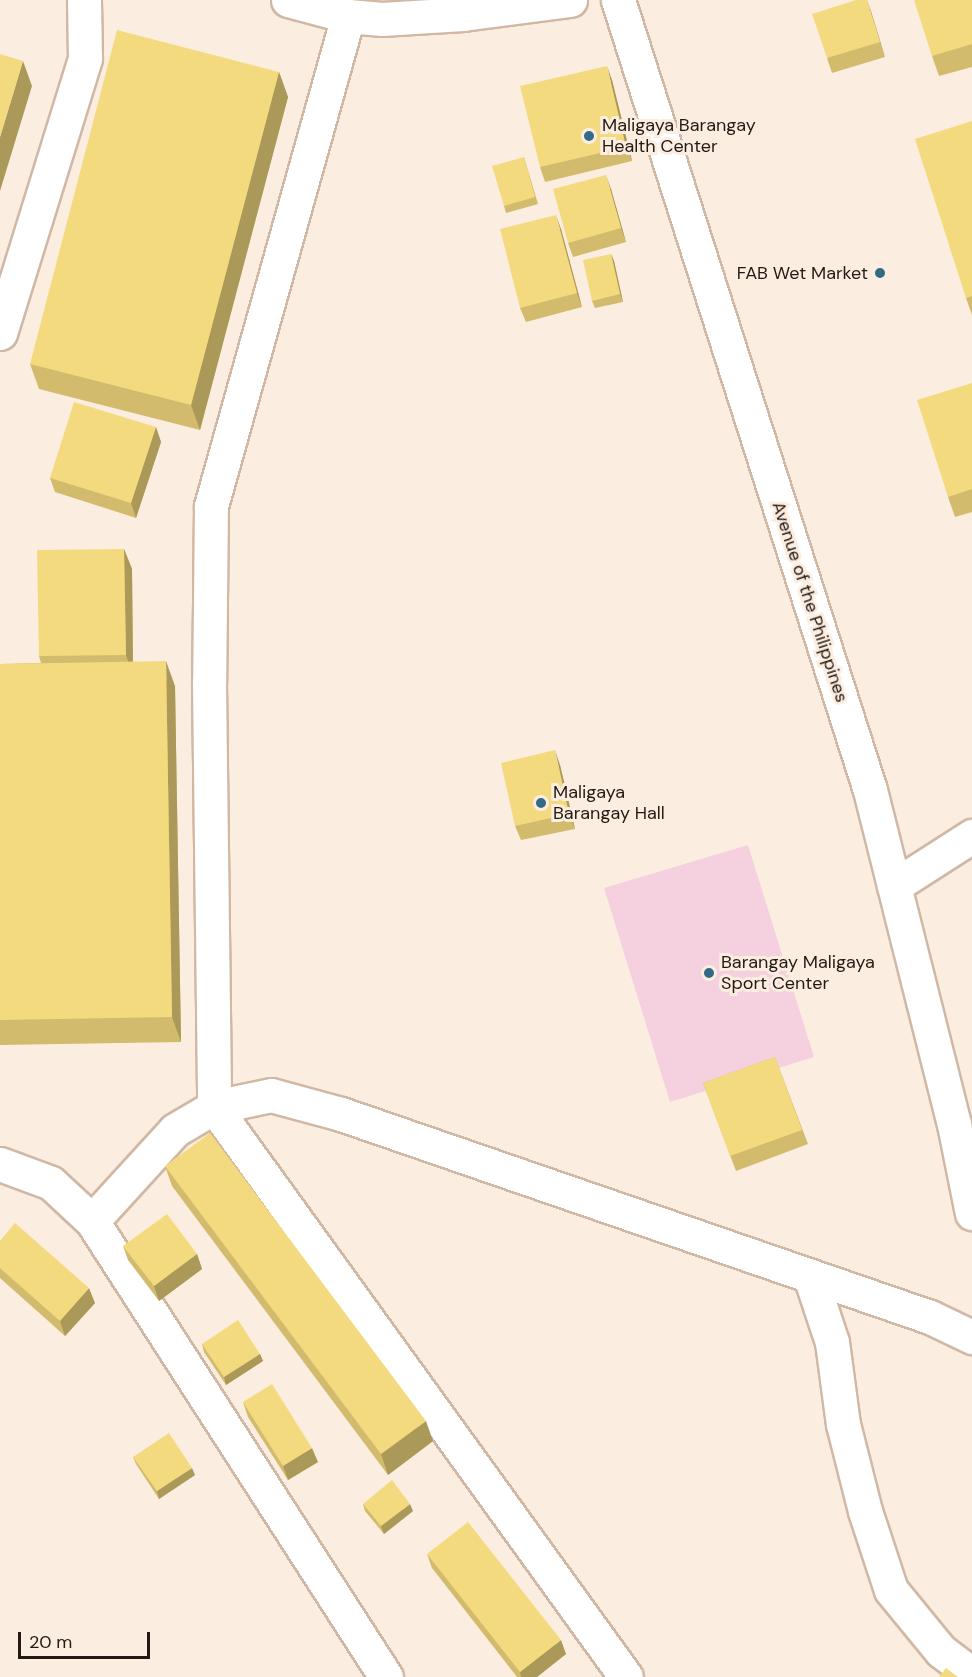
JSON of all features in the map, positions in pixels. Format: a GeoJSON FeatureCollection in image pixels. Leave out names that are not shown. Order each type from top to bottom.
{"type":"FeatureCollection","features":[{"type":"Feature","properties":{"kind":"street"},"geometry":{"type":"LineString","coordinates":[[0,333],[85,58],[84,0]]}},
{"type":"Feature","properties":{"kind":"street"},"geometry":{"type":"LineString","coordinates":[[288,0],[382,19],[463,14],[570,0]]}},
{"type":"Feature","properties":{"kind":"street","name":"Avenue of the Philippines"},"geometry":{"type":"LineString","coordinates":[[618,0],[870,790],[954,1124],[972,1213]]}},
{"type":"Feature","properties":{"kind":"street"},"geometry":{"type":"LineString","coordinates":[[330,8],[211,506],[209,683],[214,1107],[626,1677]]}},
{"type":"Feature","properties":{"kind":"street"},"geometry":{"type":"LineString","coordinates":[[894,886],[972,836]]}},
{"type":"Feature","properties":{"kind":"street"},"geometry":{"type":"LineString","coordinates":[[92,1221],[175,1130],[214,1107],[271,1095],[341,1114],[930,1317],[972,1337]]}},
{"type":"Feature","properties":{"kind":"street"},"geometry":{"type":"LineString","coordinates":[[0,1164],[51,1183],[92,1221],[386,1677]]}},
{"type":"Feature","properties":{"kind":"street"},"geometry":{"type":"LineString","coordinates":[[810,1276],[832,1342],[843,1424],[865,1511],[891,1590],[941,1651],[972,1674]]}},
{"type":"Feature","properties":{"kind":"shaded area","name":"Barangay Maligaya Sport Center"},"geometry":{"type":"Polygon","coordinates":[[[748,845],[814,1057],[670,1102],[604,888],[748,845]]]}},
{"type":"Feature","properties":{"kind":"building"},"geometry":{"type":"Polygon","coordinates":[[[856,0],[867,0],[880,42],[827,58],[812,14],[856,0]]]}},
{"type":"Feature","properties":{"kind":"building"},"geometry":{"type":"Polygon","coordinates":[[[914,0],[972,0],[972,44],[932,56],[914,0]]]}},
{"type":"Feature","properties":{"kind":"building"},"geometry":{"type":"Polygon","coordinates":[[[117,30],[279,72],[191,405],[30,364],[117,30]]]}},
{"type":"Feature","properties":{"kind":"building"},"geometry":{"type":"Polygon","coordinates":[[[0,54],[23,61],[0,137],[0,54]]]}},
{"type":"Feature","properties":{"kind":"building"},"geometry":{"type":"Polygon","coordinates":[[[607,66],[626,147],[540,167],[520,86],[607,66]]]}},
{"type":"Feature","properties":{"kind":"building"},"geometry":{"type":"Polygon","coordinates":[[[972,121],[972,296],[966,298],[915,139],[972,121]]]}},
{"type":"Feature","properties":{"kind":"building"},"geometry":{"type":"Polygon","coordinates":[[[524,157],[535,197],[504,206],[492,166],[524,157]]]}},
{"type":"Feature","properties":{"kind":"building"},"geometry":{"type":"Polygon","coordinates":[[[606,175],[621,228],[568,243],[553,189],[606,175]]]}},
{"type":"Feature","properties":{"kind":"building"},"geometry":{"type":"Polygon","coordinates":[[[556,215],[577,293],[520,308],[500,229],[556,215]]]}},
{"type":"Feature","properties":{"kind":"building"},"geometry":{"type":"Polygon","coordinates":[[[611,254],[620,294],[592,301],[583,260],[611,254]]]}},
{"type":"Feature","properties":{"kind":"building"},"geometry":{"type":"Polygon","coordinates":[[[972,383],[972,489],[948,497],[917,400],[972,383]]]}},
{"type":"Feature","properties":{"kind":"building"},"geometry":{"type":"Polygon","coordinates":[[[74,402],[156,427],[131,503],[50,478],[74,402]]]}},
{"type":"Feature","properties":{"kind":"building"},"geometry":{"type":"Polygon","coordinates":[[[124,549],[126,655],[39,656],[37,550],[124,549]]]}},
{"type":"Feature","properties":{"kind":"building"},"geometry":{"type":"Polygon","coordinates":[[[166,661],[172,1017],[0,1020],[0,664],[166,661]]]}},
{"type":"Feature","properties":{"kind":"building","name":"Maligaya Barangay Hall"},"geometry":{"type":"Polygon","coordinates":[[[555,750],[569,814],[515,826],[501,763],[555,750]]]}},
{"type":"Feature","properties":{"kind":"building"},"geometry":{"type":"Polygon","coordinates":[[[775,1057],[802,1130],[730,1156],[703,1083],[775,1057]]]}},
{"type":"Feature","properties":{"kind":"building"},"geometry":{"type":"Polygon","coordinates":[[[210,1133],[426,1421],[381,1454],[165,1166],[210,1133]]]}},
{"type":"Feature","properties":{"kind":"building"},"geometry":{"type":"Polygon","coordinates":[[[167,1214],[197,1254],[154,1286],[123,1246],[167,1214]]]}},
{"type":"Feature","properties":{"kind":"building"},"geometry":{"type":"Polygon","coordinates":[[[15,1223],[89,1288],[60,1321],[0,1268],[0,1241],[15,1223]]]}},
{"type":"Feature","properties":{"kind":"building"},"geometry":{"type":"Polygon","coordinates":[[[238,1320],[260,1354],[224,1377],[202,1344],[238,1320]]]}},
{"type":"Feature","properties":{"kind":"building"},"geometry":{"type":"Polygon","coordinates":[[[272,1384],[312,1448],[283,1466],[243,1402],[272,1384]]]}},
{"type":"Feature","properties":{"kind":"building"},"geometry":{"type":"Polygon","coordinates":[[[169,1433],[192,1468],[157,1491],[133,1457],[169,1433]]]}},
{"type":"Feature","properties":{"kind":"building"},"geometry":{"type":"Polygon","coordinates":[[[392,1480],[410,1504],[381,1526],[363,1504],[392,1480]]]}},
{"type":"Feature","properties":{"kind":"building"},"geometry":{"type":"Polygon","coordinates":[[[468,1522],[561,1640],[520,1672],[427,1554],[468,1522]]]}},
{"type":"Feature","properties":{"kind":"building"},"geometry":{"type":"Polygon","coordinates":[[[946,1668],[958,1677],[939,1677],[946,1668]]]}},
{"type":"Feature","properties":{"kind":"place","name":"Maligaya Barangay Health Center"},"geometry":{"type":"Point","coordinates":[589,136]}},
{"type":"Feature","properties":{"kind":"place","name":"FAB Wet Market"},"geometry":{"type":"Point","coordinates":[880,273]}},
{"type":"Feature","properties":{"kind":"place","name":"Maligaya Barangay Hall"},"geometry":{"type":"Point","coordinates":[541,803]}},
{"type":"Feature","properties":{"kind":"place","name":"Barangay Maligaya Sport Center"},"geometry":{"type":"Point","coordinates":[709,973]}}]}
